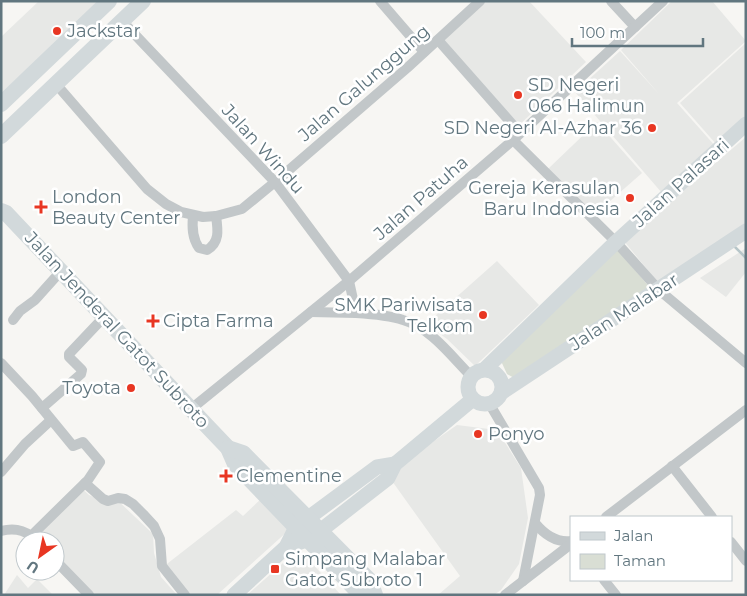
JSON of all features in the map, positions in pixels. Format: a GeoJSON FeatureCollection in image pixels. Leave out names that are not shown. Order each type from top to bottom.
{"type":"FeatureCollection","features":[{"type":"Feature","properties":{"kind":"main road"},"geometry":{"type":"LineString","coordinates":[[1,104],[121,7],[143,1]]}},
{"type":"Feature","properties":{"kind":"main road"},"geometry":{"type":"LineString","coordinates":[[1,136],[56,84],[121,7]]}},
{"type":"Feature","properties":{"kind":"main road"},"geometry":{"type":"LineString","coordinates":[[1,120],[121,7]]}},
{"type":"Feature","properties":{"kind":"main road","name":"Jalan Jenderal Gatot Subroto"},"geometry":{"type":"LineString","coordinates":[[3,208],[228,448],[243,453],[301,523],[370,581],[376,595]]}},
{"type":"Feature","properties":{"kind":"main road","name":"Jalan Jenderal Gatot Subroto"},"geometry":{"type":"LineString","coordinates":[[314,535],[361,595]]}},
{"type":"Feature","properties":{"kind":"street"},"geometry":{"type":"LineString","coordinates":[[380,1],[424,52]]}},
{"type":"Feature","properties":{"kind":"street","name":"Jalan Galunggung"},"geometry":{"type":"LineString","coordinates":[[56,84],[147,189],[166,204],[181,212],[193,216],[216,216],[242,209],[276,182],[480,1]]}},
{"type":"Feature","properties":{"kind":"street"},"geometry":{"type":"LineString","coordinates":[[611,1],[635,27]]}},
{"type":"Feature","properties":{"kind":"street","name":"Jalan Patuha"},"geometry":{"type":"LineString","coordinates":[[191,409],[349,281],[517,136],[663,1]]}},
{"type":"Feature","properties":{"kind":"street","name":"Jalan Windu"},"geometry":{"type":"LineString","coordinates":[[121,7],[276,182],[349,281],[356,313]]}},
{"type":"Feature","properties":{"kind":"street"},"geometry":{"type":"LineString","coordinates":[[438,40],[517,136],[659,290],[746,363]]}},
{"type":"Feature","properties":{"kind":"street","name":"Jalan Palasari"},"geometry":{"type":"LineString","coordinates":[[616,242],[746,124]]}},
{"type":"Feature","properties":{"kind":"street"},"geometry":{"type":"LineString","coordinates":[[193,216],[194,241],[199,248],[207,250],[213,247],[216,241],[218,232],[216,216]]}},
{"type":"Feature","properties":{"kind":"street","name":"Jalan Malabar"},"geometry":{"type":"LineString","coordinates":[[501,393],[746,231]]}},
{"type":"Feature","properties":{"kind":"street"},"geometry":{"type":"LineString","coordinates":[[310,312],[356,313],[397,318],[420,328],[478,373],[494,372],[497,375],[502,383],[501,393],[496,400],[489,403],[480,403],[473,399],[468,390],[469,380],[478,373],[616,242]]}},
{"type":"Feature","properties":{"kind":"street"},"geometry":{"type":"LineString","coordinates":[[13,320],[20,311],[35,300],[61,271]]}},
{"type":"Feature","properties":{"kind":"street"},"geometry":{"type":"LineString","coordinates":[[42,408],[80,374],[82,370],[69,357],[69,354],[104,317]]}},
{"type":"Feature","properties":{"kind":"street"},"geometry":{"type":"LineString","coordinates":[[1,363],[42,408],[72,446],[83,442],[100,461],[100,464],[86,483],[41,531]]}},
{"type":"Feature","properties":{"kind":"street"},"geometry":{"type":"LineString","coordinates":[[286,548],[314,535],[388,478],[395,464],[473,399]]}},
{"type":"Feature","properties":{"kind":"street"},"geometry":{"type":"LineString","coordinates":[[489,403],[539,488],[540,494],[523,581]]}},
{"type":"Feature","properties":{"kind":"street"},"geometry":{"type":"LineString","coordinates":[[607,516],[746,410]]}},
{"type":"Feature","properties":{"kind":"street"},"geometry":{"type":"LineString","coordinates":[[1,472],[25,444],[51,420]]}},
{"type":"Feature","properties":{"kind":"street"},"geometry":{"type":"LineString","coordinates":[[234,595],[286,548],[301,523],[377,467],[395,464]]}},
{"type":"Feature","properties":{"kind":"street"},"geometry":{"type":"LineString","coordinates":[[672,466],[711,516]]}},
{"type":"Feature","properties":{"kind":"street"},"geometry":{"type":"LineString","coordinates":[[86,483],[103,499],[108,501],[118,498],[125,499],[133,504],[154,526],[160,539],[162,566],[184,595]]}},
{"type":"Feature","properties":{"kind":"street"},"geometry":{"type":"LineString","coordinates":[[535,522],[543,533],[556,540],[570,543]]}},
{"type":"Feature","properties":{"kind":"street"},"geometry":{"type":"LineString","coordinates":[[1,531],[10,529],[22,531]]}},
{"type":"Feature","properties":{"kind":"street"},"geometry":{"type":"LineString","coordinates":[[732,543],[746,561]]}},
{"type":"Feature","properties":{"kind":"street"},"geometry":{"type":"LineString","coordinates":[[505,595],[570,544]]}},
{"type":"Feature","properties":{"kind":"street"},"geometry":{"type":"LineString","coordinates":[[65,570],[89,595]]}},
{"type":"Feature","properties":{"kind":"street"},"geometry":{"type":"LineString","coordinates":[[605,581],[616,595]]}},
{"type":"Feature","properties":{"kind":"shaded area"},"geometry":{"type":"Polygon","coordinates":[[[39,1],[101,1],[1,93],[1,37],[39,1]]]}},
{"type":"Feature","properties":{"kind":"shaded area","name":"SD Negeri 066 Halimun"},"geometry":{"type":"Polygon","coordinates":[[[484,1],[529,1],[586,62],[516,128],[438,44],[484,1]]]}},
{"type":"Feature","properties":{"kind":"shaded area"},"geometry":{"type":"Polygon","coordinates":[[[672,1],[712,1],[746,41],[677,103],[716,147],[662,193],[575,92],[620,51],[659,94],[621,50],[672,1]]]}},
{"type":"Feature","properties":{"kind":"shaded area"},"geometry":{"type":"Polygon","coordinates":[[[746,43],[746,119],[717,145],[680,103],[746,43]]]}},
{"type":"Feature","properties":{"kind":"shaded area"},"geometry":{"type":"Polygon","coordinates":[[[597,122],[642,173],[593,216],[548,169],[597,122]]]}},
{"type":"Feature","properties":{"kind":"shaded area"},"geometry":{"type":"Polygon","coordinates":[[[746,137],[746,225],[659,284],[624,241],[746,137]]]}},
{"type":"Feature","properties":{"kind":"shaded area"},"geometry":{"type":"Polygon","coordinates":[[[746,248],[746,272],[726,297],[700,278],[746,248]]]}},
{"type":"Feature","properties":{"kind":"shaded area","name":"SMK Pariwisata Telkom"},"geometry":{"type":"Polygon","coordinates":[[[497,261],[539,305],[475,366],[447,339],[426,324],[497,261]]]}},
{"type":"Feature","properties":{"kind":"shaded area"},"geometry":{"type":"Polygon","coordinates":[[[457,425],[497,430],[521,468],[528,518],[519,564],[501,590],[494,595],[438,595],[460,576],[387,474],[457,425]]]}},
{"type":"Feature","properties":{"kind":"shaded area"},"geometry":{"type":"Polygon","coordinates":[[[80,487],[89,495],[102,501],[114,497],[153,534],[154,553],[161,577],[177,595],[90,595],[65,569],[65,531],[38,531],[80,487]]]}},
{"type":"Feature","properties":{"kind":"shaded area"},"geometry":{"type":"Polygon","coordinates":[[[262,498],[289,530],[217,595],[182,595],[163,567],[236,510],[243,516],[262,498]]]}},
{"type":"Feature","properties":{"kind":"shaded area"},"geometry":{"type":"Polygon","coordinates":[[[299,549],[341,595],[247,595],[299,549]]]}},
{"type":"Feature","properties":{"kind":"shaded area"},"geometry":{"type":"Polygon","coordinates":[[[15,578],[15,581],[22,581],[28,588],[35,581],[39,581],[53,595],[4,595],[15,578]]]}},
{"type":"Feature","properties":{"kind":"green space"},"geometry":{"type":"Polygon","coordinates":[[[616,248],[652,290],[514,378],[507,374],[501,361],[616,248]]]}},
{"type":"Feature","properties":{"kind":"waterway"},"geometry":{"type":"LineString","coordinates":[[734,246],[746,258]]}},
{"type":"Feature","properties":{"kind":"place","name":"Jackstar"},"geometry":{"type":"Point","coordinates":[57,31]}},
{"type":"Feature","properties":{"kind":"place","name":"SD Negeri 066 Halimun"},"geometry":{"type":"Point","coordinates":[518,95]}},
{"type":"Feature","properties":{"kind":"place","name":"SD Negeri Al-Azhar 36"},"geometry":{"type":"Point","coordinates":[652,128]}},
{"type":"Feature","properties":{"kind":"place","name":"Gereja Kerasulan Baru Indonesia"},"geometry":{"type":"Point","coordinates":[630,198]}},
{"type":"Feature","properties":{"kind":"place","name":"London Beauty Center"},"geometry":{"type":"Point","coordinates":[41,207]}},
{"type":"Feature","properties":{"kind":"place","name":"SMK Pariwisata Telkom"},"geometry":{"type":"Point","coordinates":[483,315]}},
{"type":"Feature","properties":{"kind":"place","name":"Cipta Farma"},"geometry":{"type":"Point","coordinates":[153,321]}},
{"type":"Feature","properties":{"kind":"place","name":"Toyota"},"geometry":{"type":"Point","coordinates":[131,388]}},
{"type":"Feature","properties":{"kind":"place","name":"Ponyo"},"geometry":{"type":"Point","coordinates":[478,434]}},
{"type":"Feature","properties":{"kind":"place","name":"Clementine"},"geometry":{"type":"Point","coordinates":[226,476]}},
{"type":"Feature","properties":{"kind":"place","name":"Simpang Malabar Gatot Subroto 1"},"geometry":{"type":"Point","coordinates":[275,569]}}]}
